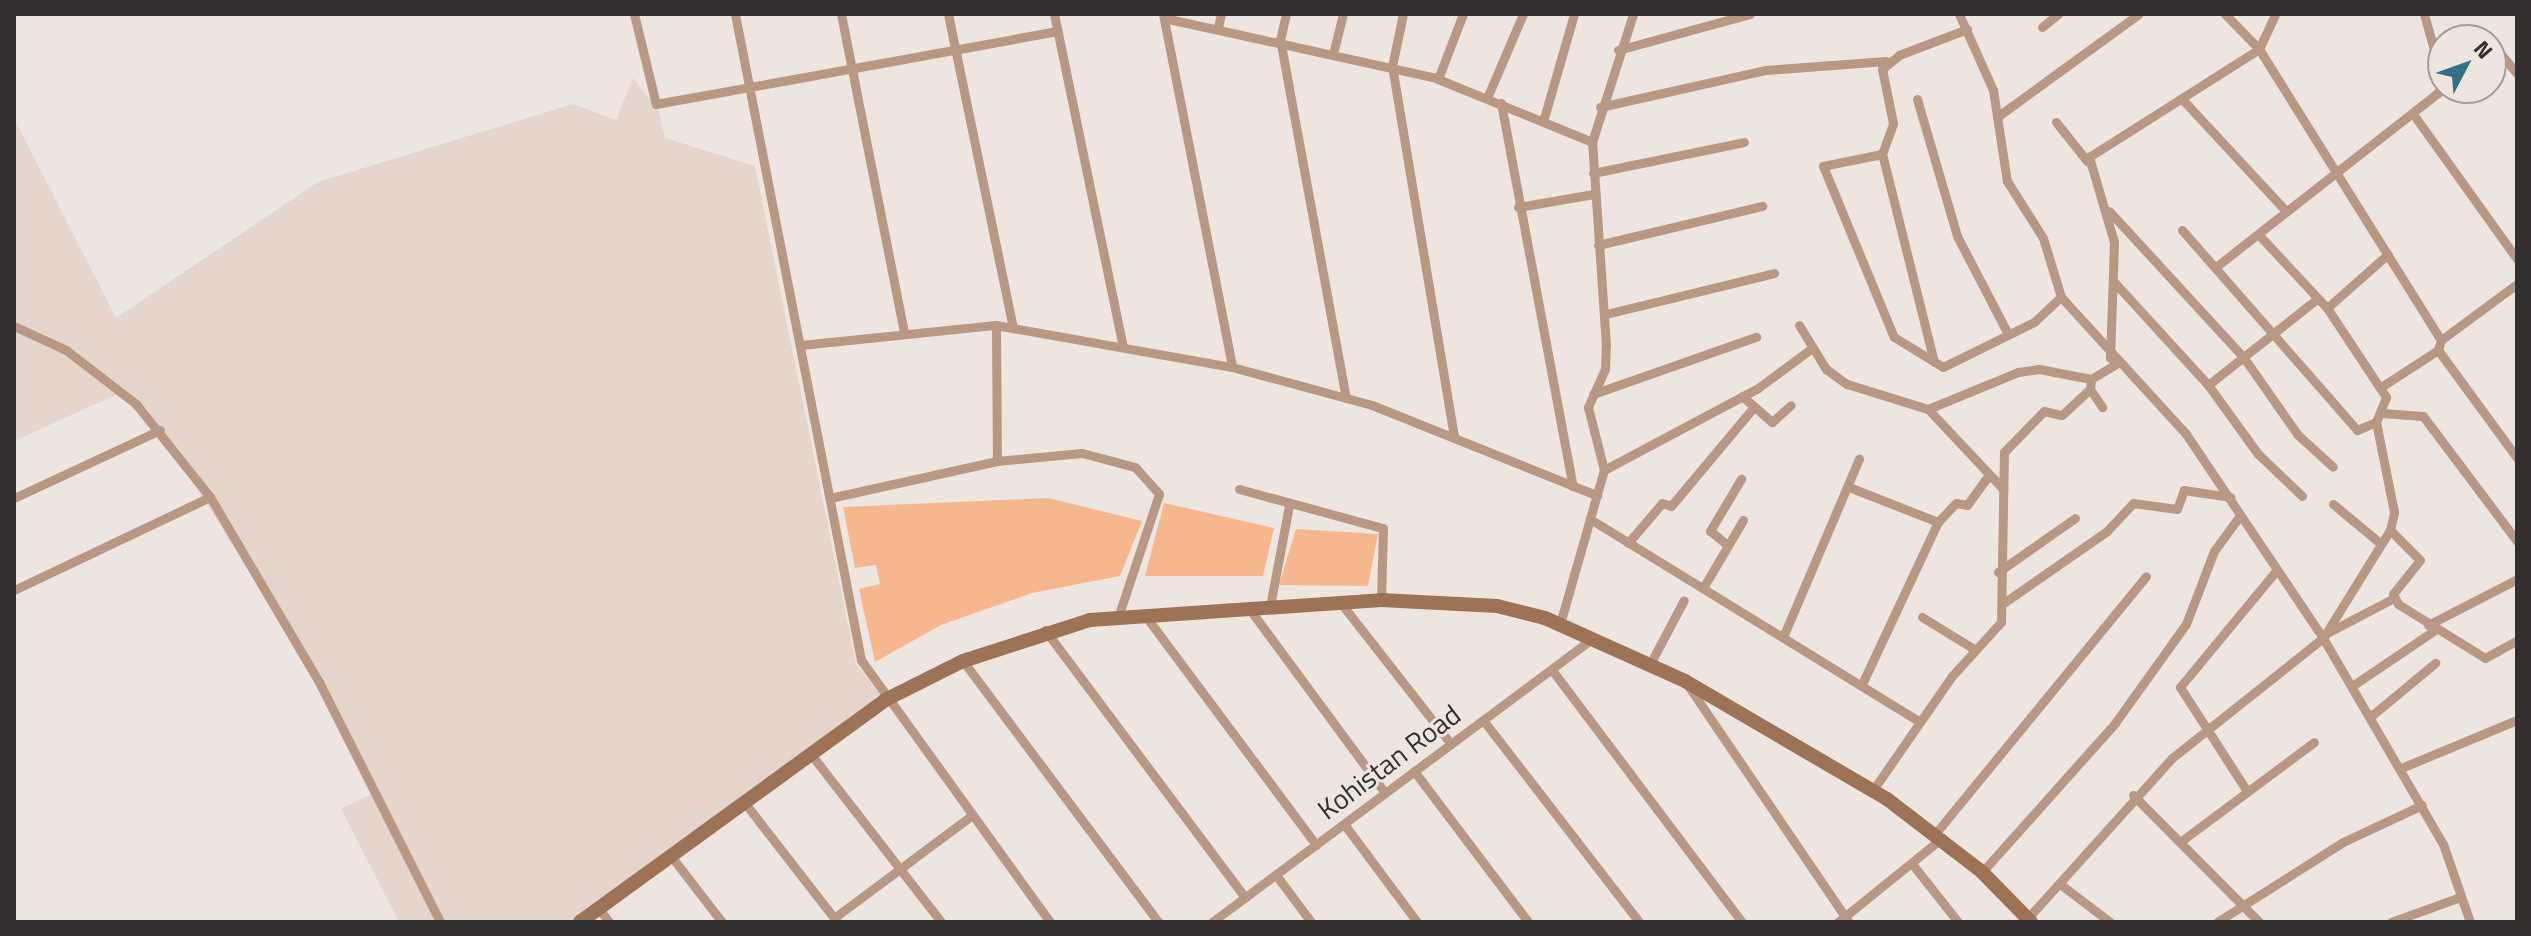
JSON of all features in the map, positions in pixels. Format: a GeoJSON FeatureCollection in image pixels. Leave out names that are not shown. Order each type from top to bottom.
{"type":"FeatureCollection","features":[{"type":"Feature","properties":{"kind":"main road"},"geometry":{"type":"LineString","coordinates":[[580,922],[885,700],[963,661],[1045,630],[1118,617],[1246,604],[1270,606],[1381,600],[1497,606],[1560,624],[1685,681],[1873,790],[1982,872],[2029,920]]}},
{"type":"Feature","properties":{"kind":"street"},"geometry":{"type":"LineString","coordinates":[[634,14],[656,104],[1057,31]]}},
{"type":"Feature","properties":{"kind":"street"},"geometry":{"type":"LineString","coordinates":[[735,14],[861,660],[885,700],[1050,922]]}},
{"type":"Feature","properties":{"kind":"street"},"geometry":{"type":"LineString","coordinates":[[841,14],[904,333]]}},
{"type":"Feature","properties":{"kind":"street"},"geometry":{"type":"LineString","coordinates":[[948,14],[1013,328]]}},
{"type":"Feature","properties":{"kind":"street"},"geometry":{"type":"LineString","coordinates":[[1054,14],[1123,347]]}},
{"type":"Feature","properties":{"kind":"street"},"geometry":{"type":"LineString","coordinates":[[1218,27],[1221,14]]}},
{"type":"Feature","properties":{"kind":"street"},"geometry":{"type":"LineString","coordinates":[[1286,14],[1280,39],[1346,398]]}},
{"type":"Feature","properties":{"kind":"street"},"geometry":{"type":"LineString","coordinates":[[1334,50],[1343,14]]}},
{"type":"Feature","properties":{"kind":"street"},"geometry":{"type":"LineString","coordinates":[[1403,14],[1392,66],[1454,437]]}},
{"type":"Feature","properties":{"kind":"street"},"geometry":{"type":"LineString","coordinates":[[1438,79],[1463,14]]}},
{"type":"Feature","properties":{"kind":"street"},"geometry":{"type":"LineString","coordinates":[[1487,98],[1523,14]]}},
{"type":"Feature","properties":{"kind":"street"},"geometry":{"type":"LineString","coordinates":[[1544,118],[1574,14]]}},
{"type":"Feature","properties":{"kind":"street"},"geometry":{"type":"LineString","coordinates":[[1560,624],[1595,522],[1597,495],[1604,470],[1588,407],[1605,369],[1606,314],[1592,142],[1618,50],[1633,14]]}},
{"type":"Feature","properties":{"kind":"street"},"geometry":{"type":"LineString","coordinates":[[1618,50],[1750,14]]}},
{"type":"Feature","properties":{"kind":"street"},"geometry":{"type":"LineString","coordinates":[[1959,14],[1997,117],[2007,181],[2043,238],[2061,297],[2113,361],[2186,434],[2230,497],[2239,517],[2275,572],[2324,636],[2422,805],[2470,922]]}},
{"type":"Feature","properties":{"kind":"street"},"geometry":{"type":"LineString","coordinates":[[2042,27],[2058,14]]}},
{"type":"Feature","properties":{"kind":"street"},"geometry":{"type":"LineString","coordinates":[[1997,117],[2139,14]]}},
{"type":"Feature","properties":{"kind":"street"},"geometry":{"type":"LineString","coordinates":[[2225,14],[2259,49],[2388,254],[2440,345],[2517,458]]}},
{"type":"Feature","properties":{"kind":"street"},"geometry":{"type":"LineString","coordinates":[[2087,161],[2259,49],[2275,14]]}},
{"type":"Feature","properties":{"kind":"street"},"geometry":{"type":"LineString","coordinates":[[2217,266],[2334,169],[2416,118],[2443,82],[2424,14]]}},
{"type":"Feature","properties":{"kind":"street"},"geometry":{"type":"LineString","coordinates":[[1232,367],[1163,16],[1334,50],[1438,79],[1544,118],[1592,142]]}},
{"type":"Feature","properties":{"kind":"street"},"geometry":{"type":"LineString","coordinates":[[1600,107],[1766,70],[1886,61],[1967,29]]}},
{"type":"Feature","properties":{"kind":"street"},"geometry":{"type":"LineString","coordinates":[[1886,61],[1893,123],[1882,154],[1934,362]]}},
{"type":"Feature","properties":{"kind":"street"},"geometry":{"type":"LineString","coordinates":[[1917,99],[1957,236],[2007,332]]}},
{"type":"Feature","properties":{"kind":"street"},"geometry":{"type":"LineString","coordinates":[[2182,99],[2286,211]]}},
{"type":"Feature","properties":{"kind":"street"},"geometry":{"type":"LineString","coordinates":[[1501,103],[1518,207],[1573,486]]}},
{"type":"Feature","properties":{"kind":"street"},"geometry":{"type":"LineString","coordinates":[[2416,118],[2517,259]]}},
{"type":"Feature","properties":{"kind":"street"},"geometry":{"type":"LineString","coordinates":[[1873,790],[1919,721],[1974,649],[2001,622],[2005,602],[1998,572],[2002,458],[2017,437],[2044,411],[2062,415],[2113,361],[2115,283],[2107,208],[2087,161],[2056,122]]}},
{"type":"Feature","properties":{"kind":"street"},"geometry":{"type":"LineString","coordinates":[[1593,173],[1744,142]]}},
{"type":"Feature","properties":{"kind":"street"},"geometry":{"type":"LineString","coordinates":[[1882,154],[1827,163],[1824,172],[1883,320],[1894,337],[1943,367],[2048,313],[2061,297]]}},
{"type":"Feature","properties":{"kind":"street"},"geometry":{"type":"LineString","coordinates":[[1518,207],[1594,194]]}},
{"type":"Feature","properties":{"kind":"street"},"geometry":{"type":"LineString","coordinates":[[1598,245],[1762,206]]}},
{"type":"Feature","properties":{"kind":"street"},"geometry":{"type":"LineString","coordinates":[[2107,208],[2244,358],[2277,410],[2333,467]]}},
{"type":"Feature","properties":{"kind":"street"},"geometry":{"type":"LineString","coordinates":[[2182,230],[2279,333],[2357,430],[2379,417],[2423,416],[2517,541]]}},
{"type":"Feature","properties":{"kind":"street"},"geometry":{"type":"LineString","coordinates":[[2258,234],[2327,308],[2381,387],[2379,417],[2394,512],[2390,530],[2324,636]]}},
{"type":"Feature","properties":{"kind":"street"},"geometry":{"type":"LineString","coordinates":[[2327,308],[2388,254]]}},
{"type":"Feature","properties":{"kind":"street"},"geometry":{"type":"LineString","coordinates":[[1606,314],[1774,273]]}},
{"type":"Feature","properties":{"kind":"street"},"geometry":{"type":"LineString","coordinates":[[2115,283],[2208,385],[2258,454],[2302,496]]}},
{"type":"Feature","properties":{"kind":"street"},"geometry":{"type":"LineString","coordinates":[[2381,387],[2516,286]]}},
{"type":"Feature","properties":{"kind":"street"},"geometry":{"type":"LineString","coordinates":[[2208,385],[2279,333],[2318,298]]}},
{"type":"Feature","properties":{"kind":"street"},"geometry":{"type":"LineString","coordinates":[[801,345],[996,325],[1232,367],[1346,398],[1454,437],[1597,495]]}},
{"type":"Feature","properties":{"kind":"street"},"geometry":{"type":"LineString","coordinates":[[996,325],[997,461]]}},
{"type":"Feature","properties":{"kind":"street"},"geometry":{"type":"LineString","coordinates":[[1799,325],[1812,348],[1847,384],[1928,409],[1987,477],[2003,489]]}},
{"type":"Feature","properties":{"kind":"street"},"geometry":{"type":"LineString","coordinates":[[14,326],[66,350],[160,430],[210,497],[319,682],[440,922]]}},
{"type":"Feature","properties":{"kind":"street"},"geometry":{"type":"LineString","coordinates":[[1593,394],[1756,337]]}},
{"type":"Feature","properties":{"kind":"street"},"geometry":{"type":"LineString","coordinates":[[1604,470],[1742,396],[1812,348]]}},
{"type":"Feature","properties":{"kind":"street"},"geometry":{"type":"LineString","coordinates":[[1928,409],[2039,369],[2091,384],[2102,407]]}},
{"type":"Feature","properties":{"kind":"street"},"geometry":{"type":"LineString","coordinates":[[1742,396],[1752,409],[1772,422],[1791,405]]}},
{"type":"Feature","properties":{"kind":"street"},"geometry":{"type":"LineString","coordinates":[[1628,543],[1662,503],[1671,506],[1752,409]]}},
{"type":"Feature","properties":{"kind":"street"},"geometry":{"type":"LineString","coordinates":[[14,498],[160,430]]}},
{"type":"Feature","properties":{"kind":"street"},"geometry":{"type":"LineString","coordinates":[[830,498],[997,461],[1082,453],[1135,467],[1157,485],[1118,617]]}},
{"type":"Feature","properties":{"kind":"street"},"geometry":{"type":"LineString","coordinates":[[1783,637],[1859,459]]}},
{"type":"Feature","properties":{"kind":"street"},"geometry":{"type":"LineString","coordinates":[[1862,684],[1938,522],[1956,503],[1967,505],[1987,477]]}},
{"type":"Feature","properties":{"kind":"street"},"geometry":{"type":"LineString","coordinates":[[1725,543],[1711,529],[1741,479]]}},
{"type":"Feature","properties":{"kind":"street"},"geometry":{"type":"LineString","coordinates":[[1849,487],[1938,522]]}},
{"type":"Feature","properties":{"kind":"street"},"geometry":{"type":"LineString","coordinates":[[1239,489],[1383,528],[1381,600]]}},
{"type":"Feature","properties":{"kind":"street"},"geometry":{"type":"LineString","coordinates":[[2005,602],[2107,531],[2133,503],[2177,509],[2184,490],[2230,497]]}},
{"type":"Feature","properties":{"kind":"street"},"geometry":{"type":"LineString","coordinates":[[14,590],[210,497]]}},
{"type":"Feature","properties":{"kind":"street"},"geometry":{"type":"LineString","coordinates":[[2333,504],[2380,543]]}},
{"type":"Feature","properties":{"kind":"street"},"geometry":{"type":"LineString","coordinates":[[1270,606],[1289,505]]}},
{"type":"Feature","properties":{"kind":"street"},"geometry":{"type":"LineString","coordinates":[[1982,872],[2115,723],[2186,624],[2214,551],[2239,517]]}},
{"type":"Feature","properties":{"kind":"street"},"geometry":{"type":"LineString","coordinates":[[1998,572],[2075,518]]}},
{"type":"Feature","properties":{"kind":"street"},"geometry":{"type":"LineString","coordinates":[[1703,588],[1725,543],[1743,520]]}},
{"type":"Feature","properties":{"kind":"street"},"geometry":{"type":"LineString","coordinates":[[1595,522],[1919,721]]}},
{"type":"Feature","properties":{"kind":"street"},"geometry":{"type":"LineString","coordinates":[[2029,920],[2133,795],[2324,636],[2394,598],[2420,560],[2390,530]]}},
{"type":"Feature","properties":{"kind":"street"},"geometry":{"type":"LineString","coordinates":[[2245,788],[2211,729],[2180,687],[2275,572]]}},
{"type":"Feature","properties":{"kind":"street"},"geometry":{"type":"LineString","coordinates":[[1685,681],[1844,920],[1913,865],[2146,576]]}},
{"type":"Feature","properties":{"kind":"street"},"geometry":{"type":"LineString","coordinates":[[2352,686],[2432,628],[2517,579]]}},
{"type":"Feature","properties":{"kind":"street"},"geometry":{"type":"LineString","coordinates":[[2394,598],[2432,628],[2485,658],[2517,640]]}},
{"type":"Feature","properties":{"kind":"street"},"geometry":{"type":"LineString","coordinates":[[1650,664],[1684,600]]}},
{"type":"Feature","properties":{"kind":"street"},"geometry":{"type":"LineString","coordinates":[[1340,602],[1451,744]]}},
{"type":"Feature","properties":{"kind":"street"},"geometry":{"type":"LineString","coordinates":[[1246,604],[1385,793]]}},
{"type":"Feature","properties":{"kind":"street"},"geometry":{"type":"LineString","coordinates":[[1144,614],[1316,845]]}},
{"type":"Feature","properties":{"kind":"street"},"geometry":{"type":"LineString","coordinates":[[1922,617],[1974,649]]}},
{"type":"Feature","properties":{"kind":"street"},"geometry":{"type":"LineString","coordinates":[[1045,630],[1245,897]]}},
{"type":"Feature","properties":{"kind":"street","name":"Kohistan Road"},"geometry":{"type":"LineString","coordinates":[[1212,922],[1593,638]]}},
{"type":"Feature","properties":{"kind":"street"},"geometry":{"type":"LineString","coordinates":[[963,661],[1158,922]]}},
{"type":"Feature","properties":{"kind":"street"},"geometry":{"type":"LineString","coordinates":[[2370,717],[2435,663]]}},
{"type":"Feature","properties":{"kind":"street"},"geometry":{"type":"LineString","coordinates":[[1552,670],[1742,922]]}},
{"type":"Feature","properties":{"kind":"street"},"geometry":{"type":"LineString","coordinates":[[1483,720],[1639,922]]}},
{"type":"Feature","properties":{"kind":"street"},"geometry":{"type":"LineString","coordinates":[[2401,768],[2517,720]]}},
{"type":"Feature","properties":{"kind":"street"},"geometry":{"type":"LineString","coordinates":[[2180,842],[2245,788],[2314,742]]}},
{"type":"Feature","properties":{"kind":"street"},"geometry":{"type":"LineString","coordinates":[[810,753],[941,922]]}},
{"type":"Feature","properties":{"kind":"street"},"geometry":{"type":"LineString","coordinates":[[1414,771],[1528,922]]}},
{"type":"Feature","properties":{"kind":"street"},"geometry":{"type":"LineString","coordinates":[[2133,795],[2246,903],[2259,922]]}},
{"type":"Feature","properties":{"kind":"street"},"geometry":{"type":"LineString","coordinates":[[744,802],[836,920],[971,816]]}},
{"type":"Feature","properties":{"kind":"street"},"geometry":{"type":"LineString","coordinates":[[2217,922],[2343,842],[2422,805]]}},
{"type":"Feature","properties":{"kind":"street"},"geometry":{"type":"LineString","coordinates":[[1344,824],[1417,922]]}},
{"type":"Feature","properties":{"kind":"street"},"geometry":{"type":"LineString","coordinates":[[671,856],[722,922]]}},
{"type":"Feature","properties":{"kind":"street"},"geometry":{"type":"LineString","coordinates":[[1913,865],[1958,922]]}},
{"type":"Feature","properties":{"kind":"street"},"geometry":{"type":"LineString","coordinates":[[1276,875],[1311,922]]}},
{"type":"Feature","properties":{"kind":"street"},"geometry":{"type":"LineString","coordinates":[[2060,884],[2110,922]]}},
{"type":"Feature","properties":{"kind":"street"},"geometry":{"type":"LineString","coordinates":[[2391,922],[2460,897]]}},
{"type":"Feature","properties":{"kind":"street"},"geometry":{"type":"LineString","coordinates":[[599,909],[609,922]]}},
{"type":"Feature","properties":{"kind":"shaded area"},"geometry":{"type":"Polygon","coordinates":[[[633,78],[659,112],[665,138],[755,166],[856,664],[885,700],[580,922],[399,922],[341,809],[374,793],[319,682],[160,430],[120,393],[14,441],[14,118],[116,318],[318,182],[573,104],[616,120],[633,78]]]}},
{"type":"Feature","properties":{"kind":"shaded area"},"geometry":{"type":"Polygon","coordinates":[[[1048,498],[1142,521],[1120,576],[1032,593],[941,625],[875,662],[859,589],[880,584],[876,565],[855,568],[843,507],[1048,498]]]}},
{"type":"Feature","properties":{"kind":"shaded area"},"geometry":{"type":"Polygon","coordinates":[[[1164,503],[1274,528],[1263,576],[1145,576],[1164,503]]]}},
{"type":"Feature","properties":{"kind":"shaded area"},"geometry":{"type":"Polygon","coordinates":[[[1296,529],[1378,534],[1368,586],[1279,585],[1296,529]]]}}]}
